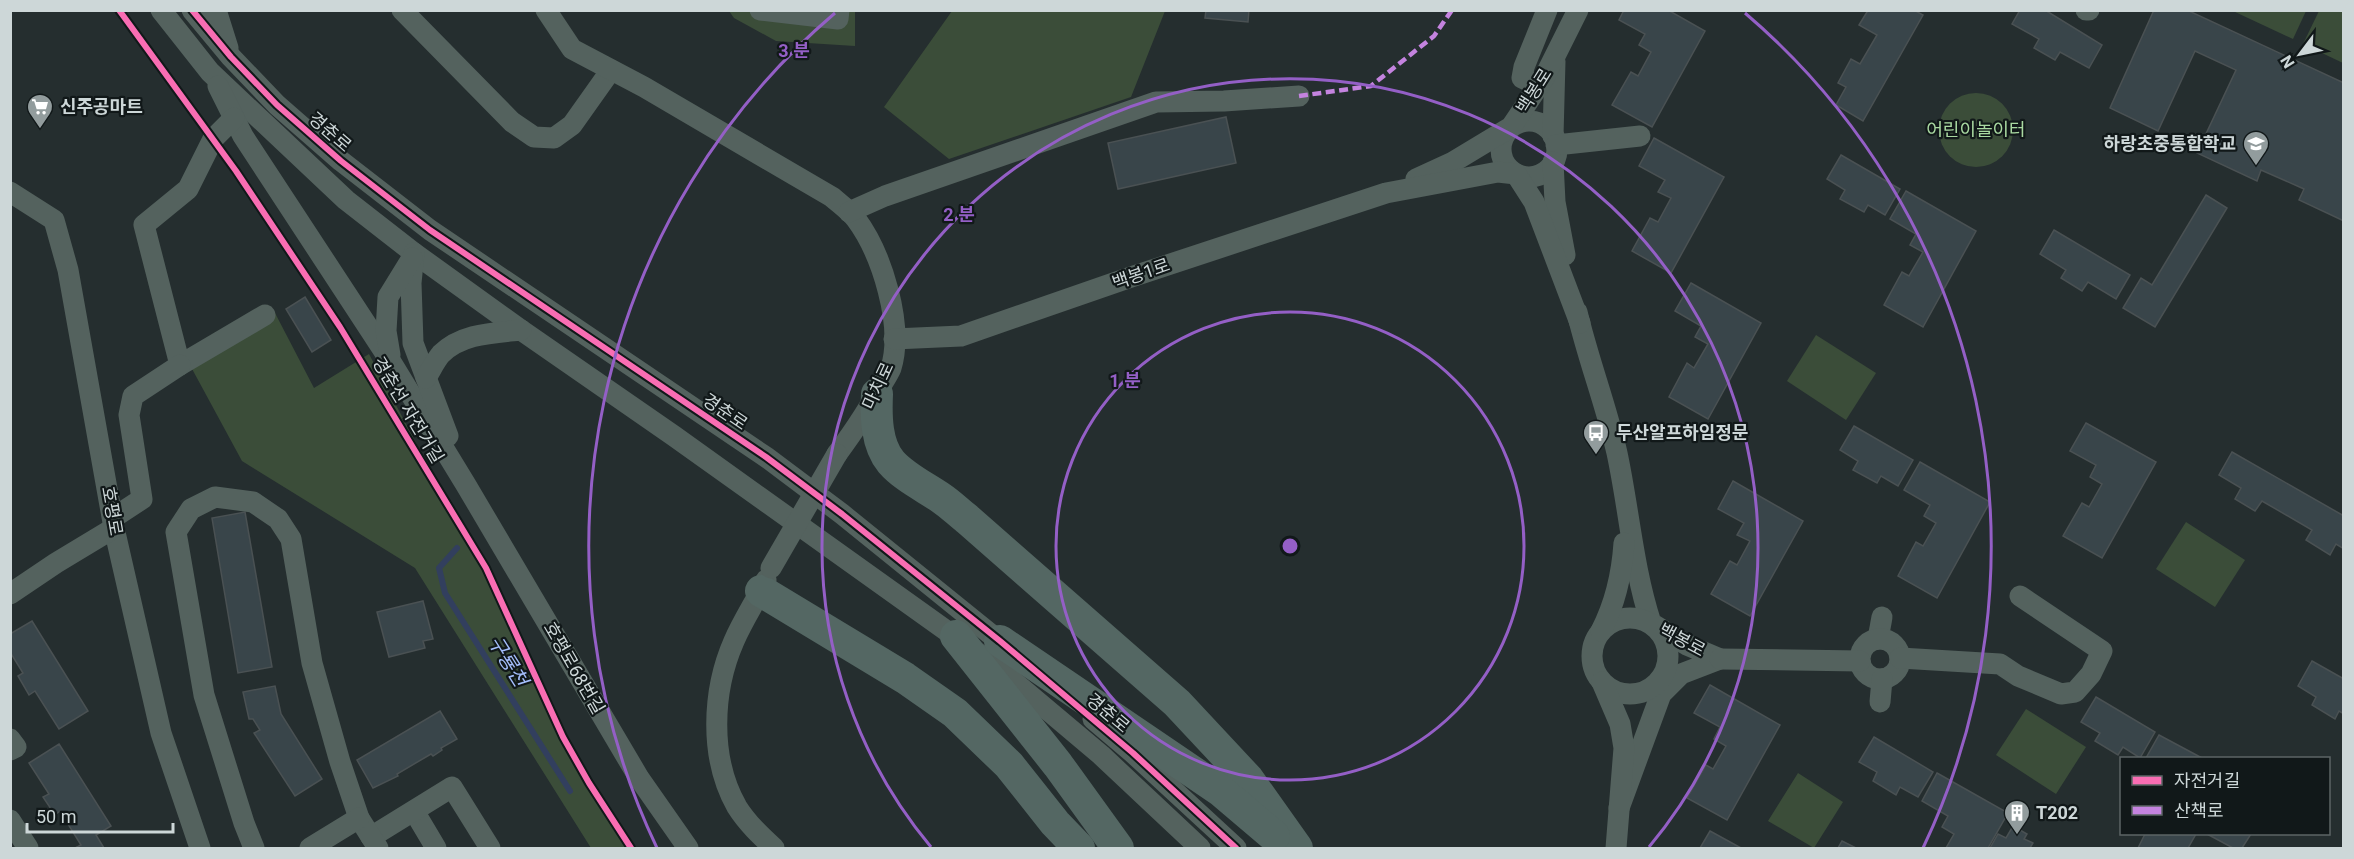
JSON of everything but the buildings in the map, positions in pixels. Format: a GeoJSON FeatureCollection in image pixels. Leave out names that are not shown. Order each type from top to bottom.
{"type":"FeatureCollection","features":[{"type":"Feature","properties":{"kind":"highway"},"geometry":{"type":"LineString","coordinates":[[877,394],[876,417],[883,447],[890,461],[967,519],[1176,703],[1248,779],[1297,849]]}},
{"type":"Feature","properties":{"kind":"highway"},"geometry":{"type":"LineString","coordinates":[[766,580],[955,713],[1009,765],[1054,823],[1079,849]]}},
{"type":"Feature","properties":{"kind":"highway"},"geometry":{"type":"LineString","coordinates":[[956,636],[1058,765],[1118,849]]}},
{"type":"Feature","properties":{"kind":"highway"},"geometry":{"type":"LineString","coordinates":[[1000,641],[1221,791],[1288,849]]}},
{"type":"Feature","properties":{"kind":"street","name":"경춘로"},"geometry":{"type":"LineString","coordinates":[[161,10],[210,72],[346,200],[414,254],[993,664],[1101,755],[1200,849]]}},
{"type":"Feature","properties":{"kind":"street","name":"경춘로"},"geometry":{"type":"LineString","coordinates":[[192,10],[231,57],[277,105],[333,154],[430,230],[766,457],[842,514],[1000,641],[1133,753],[1236,849]]}},
{"type":"Feature","properties":{"kind":"street"},"geometry":{"type":"LineString","coordinates":[[216,10],[231,57]]}},
{"type":"Feature","properties":{"kind":"street"},"geometry":{"type":"LineString","coordinates":[[402,10],[512,122],[534,137],[554,138],[572,125],[611,70]]}},
{"type":"Feature","properties":{"kind":"street","name":"마치로"},"geometry":{"type":"LineString","coordinates":[[546,10],[572,49],[644,87],[822,191],[849,212],[867,236],[887,281],[894,339],[891,368],[868,411],[837,454],[766,580],[743,623],[725,664],[717,724],[721,759],[729,791],[748,822],[774,849]]}},
{"type":"Feature","properties":{"kind":"street"},"geometry":{"type":"LineString","coordinates":[[760,10],[838,19],[839,10]]}},
{"type":"Feature","properties":{"kind":"street"},"geometry":{"type":"LineString","coordinates":[[1537,85],[1522,78],[1524,67],[1547,10]]}},
{"type":"Feature","properties":{"kind":"street","name":"백봉로"},"geometry":{"type":"LineString","coordinates":[[1512,127],[1537,85],[1544,78],[1578,10]]}},
{"type":"Feature","properties":{"kind":"street","name":"백봉로"},"geometry":{"type":"LineString","coordinates":[[1555,54],[1555,202],[1580,323]]}},
{"type":"Feature","properties":{"kind":"street"},"geometry":{"type":"LineString","coordinates":[[210,72],[243,136],[391,362],[466,484]]}},
{"type":"Feature","properties":{"kind":"street"},"geometry":{"type":"LineString","coordinates":[[849,212],[885,196],[1156,102],[1224,101],[1299,96]]}},
{"type":"Feature","properties":{"kind":"street"},"geometry":{"type":"LineString","coordinates":[[180,365],[144,225],[188,189],[213,139],[234,118]]}},
{"type":"Feature","properties":{"kind":"street"},"geometry":{"type":"LineString","coordinates":[[1530,121],[1547,128],[1554,148],[1548,169],[1533,177],[1516,174],[1503,162],[1501,152],[1505,134],[1512,127],[1530,121]]}},
{"type":"Feature","properties":{"kind":"street","name":"백봉1로"},"geometry":{"type":"LineString","coordinates":[[894,339],[962,336],[1131,277],[1386,193],[1454,162],[1512,127]]}},
{"type":"Feature","properties":{"kind":"street"},"geometry":{"type":"LineString","coordinates":[[1554,148],[1640,136]]}},
{"type":"Feature","properties":{"kind":"street","name":"백봉1로"},"geometry":{"type":"LineString","coordinates":[[1386,193],[1487,173],[1516,174]]}},
{"type":"Feature","properties":{"kind":"street","name":"백봉로"},"geometry":{"type":"LineString","coordinates":[[1516,174],[1534,202],[1580,323],[1615,443],[1627,498],[1636,567],[1651,623],[1687,645],[1720,659]]}},
{"type":"Feature","properties":{"kind":"street","name":"호평로"},"geometry":{"type":"LineString","coordinates":[[10,192],[54,220],[68,270],[114,523],[161,733],[200,849]]}},
{"type":"Feature","properties":{"kind":"street"},"geometry":{"type":"LineString","coordinates":[[391,362],[386,331],[388,297],[430,230]]}},
{"type":"Feature","properties":{"kind":"street"},"geometry":{"type":"LineString","coordinates":[[414,254],[411,283],[413,343],[466,484]]}},
{"type":"Feature","properties":{"kind":"street"},"geometry":{"type":"LineString","coordinates":[[10,594],[114,523],[142,499],[129,415],[134,396],[180,365],[265,315]]}},
{"type":"Feature","properties":{"kind":"street"},"geometry":{"type":"LineString","coordinates":[[426,378],[440,355],[455,343],[478,335],[521,330]]}},
{"type":"Feature","properties":{"kind":"street","name":"호평로68번길"},"geometry":{"type":"LineString","coordinates":[[466,484],[639,778],[688,849]]}},
{"type":"Feature","properties":{"kind":"street"},"geometry":{"type":"LineString","coordinates":[[254,849],[204,695],[176,532],[191,509],[215,497],[253,502],[278,519],[291,539],[312,663],[340,762],[359,818],[374,843],[414,811],[452,787],[490,849]]}},
{"type":"Feature","properties":{"kind":"street","name":"백봉로"},"geometry":{"type":"LineString","coordinates":[[1601,631],[1608,616],[1623,561],[1627,498]]}},
{"type":"Feature","properties":{"kind":"street"},"geometry":{"type":"LineString","coordinates":[[1900,658],[2000,664],[2018,676],[2061,694],[2075,692],[2091,674],[2102,651],[2020,596]]}},
{"type":"Feature","properties":{"kind":"street"},"geometry":{"type":"LineString","coordinates":[[1627,617],[1640,618],[1651,623],[1663,636],[1669,654],[1667,667],[1661,679],[1652,688],[1639,694],[1626,694],[1613,690],[1602,682],[1595,671],[1592,659],[1593,647],[1601,631],[1616,620],[1627,617]]}},
{"type":"Feature","properties":{"kind":"street"},"geometry":{"type":"LineString","coordinates":[[1878,639],[1882,617]]}},
{"type":"Feature","properties":{"kind":"street"},"geometry":{"type":"LineString","coordinates":[[1878,639],[1893,644],[1900,658],[1896,672],[1882,679],[1867,675],[1860,661],[1865,646],[1878,639]]}},
{"type":"Feature","properties":{"kind":"street"},"geometry":{"type":"LineString","coordinates":[[1720,659],[1860,661]]}},
{"type":"Feature","properties":{"kind":"street","name":"백봉로"},"geometry":{"type":"LineString","coordinates":[[1619,808],[1661,694],[1681,674],[1696,666],[1720,659]]}},
{"type":"Feature","properties":{"kind":"street"},"geometry":{"type":"LineString","coordinates":[[1880,702],[1882,679]]}},
{"type":"Feature","properties":{"kind":"street","name":"백봉로"},"geometry":{"type":"LineString","coordinates":[[1602,682],[1620,724],[1624,748],[1616,849]]}},
{"type":"Feature","properties":{"kind":"street","name":"백봉로"},"geometry":{"type":"LineString","coordinates":[[1619,808],[1637,752],[1642,714],[1652,688]]}},
{"type":"Feature","properties":{"kind":"street"},"geometry":{"type":"LineString","coordinates":[[10,739],[16,747],[10,750]]}},
{"type":"Feature","properties":{"kind":"street"},"geometry":{"type":"LineString","coordinates":[[414,811],[436,849]]}},
{"type":"Feature","properties":{"kind":"street"},"geometry":{"type":"LineString","coordinates":[[310,849],[359,818]]}},
{"type":"Feature","properties":{"kind":"street"},"geometry":{"type":"LineString","coordinates":[[10,820],[28,849]]}},
{"type":"Feature","properties":{"kind":"green space"},"geometry":{"type":"Polygon","coordinates":[[[729,11],[855,11],[855,46],[776,41],[734,18],[729,11]]]}},
{"type":"Feature","properties":{"kind":"green space"},"geometry":{"type":"Polygon","coordinates":[[[952,11],[1165,11],[1131,97],[949,159],[884,107],[952,11]]]}},
{"type":"Feature","properties":{"kind":"green space"},"geometry":{"type":"Polygon","coordinates":[[[2233,11],[2306,11],[2293,39],[2233,11]]]}},
{"type":"Feature","properties":{"kind":"green space"},"geometry":{"type":"Polygon","coordinates":[[[2319,11],[2343,11],[2343,63],[2303,44],[2319,11]]]}},
{"type":"Feature","properties":{"kind":"green space","name":"어린이놀이터"},"geometry":{"type":"Polygon","coordinates":[[[1976,93],[1997,99],[2007,109],[2013,130],[2007,151],[1997,161],[1976,167],[1955,161],[1945,151],[1939,130],[1945,109],[1955,99],[1976,93]]]}},
{"type":"Feature","properties":{"kind":"green space"},"geometry":{"type":"Polygon","coordinates":[[[275,313],[314,388],[369,354],[478,560],[542,702],[629,848],[591,848],[415,568],[242,461],[191,367],[275,313]]]}},
{"type":"Feature","properties":{"kind":"green space"},"geometry":{"type":"Polygon","coordinates":[[[1816,335],[1876,373],[1846,420],[1787,381],[1816,335]]]}},
{"type":"Feature","properties":{"kind":"green space"},"geometry":{"type":"Polygon","coordinates":[[[2186,522],[2245,560],[2215,607],[2156,569],[2186,522]]]}},
{"type":"Feature","properties":{"kind":"green space"},"geometry":{"type":"Polygon","coordinates":[[[2026,709],[2086,747],[2056,794],[1996,755],[2026,709]]]}},
{"type":"Feature","properties":{"kind":"green space"},"geometry":{"type":"Polygon","coordinates":[[[1798,773],[1843,802],[1814,848],[1768,821],[1798,773]]]}},
{"type":"Feature","properties":{"kind":"waterway","name":"구룡천"},"geometry":{"type":"LineString","coordinates":[[457,548],[439,568],[445,593],[570,791]]}},
{"type":"Feature","properties":{"kind":"marked path"},"geometry":{"type":"LineString","coordinates":[[1299,96],[1371,86],[1434,36],[1452,10]]}},
{"type":"Feature","properties":{"kind":"cycle path","name":"경춘선 자전거길"},"geometry":{"type":"LineString","coordinates":[[119,10],[236,171],[340,327],[486,568],[563,737],[589,783],[631,848]]}},
{"type":"Feature","properties":{"kind":"cycle path"},"geometry":{"type":"LineString","coordinates":[[192,10],[231,57],[277,105],[341,161],[430,230],[766,457],[842,514],[1000,641],[1133,753],[1236,848]]}},
{"type":"Feature","properties":{"kind":"place","name":"신주공마트"},"geometry":{"type":"Point","coordinates":[40,130]}},
{"type":"Feature","properties":{"kind":"place","name":"하랑초중통합학교"},"geometry":{"type":"Point","coordinates":[2256,167]}},
{"type":"Feature","properties":{"kind":"place","name":"두산알프하임정문"},"geometry":{"type":"Point","coordinates":[1596,456]}},
{"type":"Feature","properties":{"kind":"place","name":"T202"},"geometry":{"type":"Point","coordinates":[2017,836]}}]}
